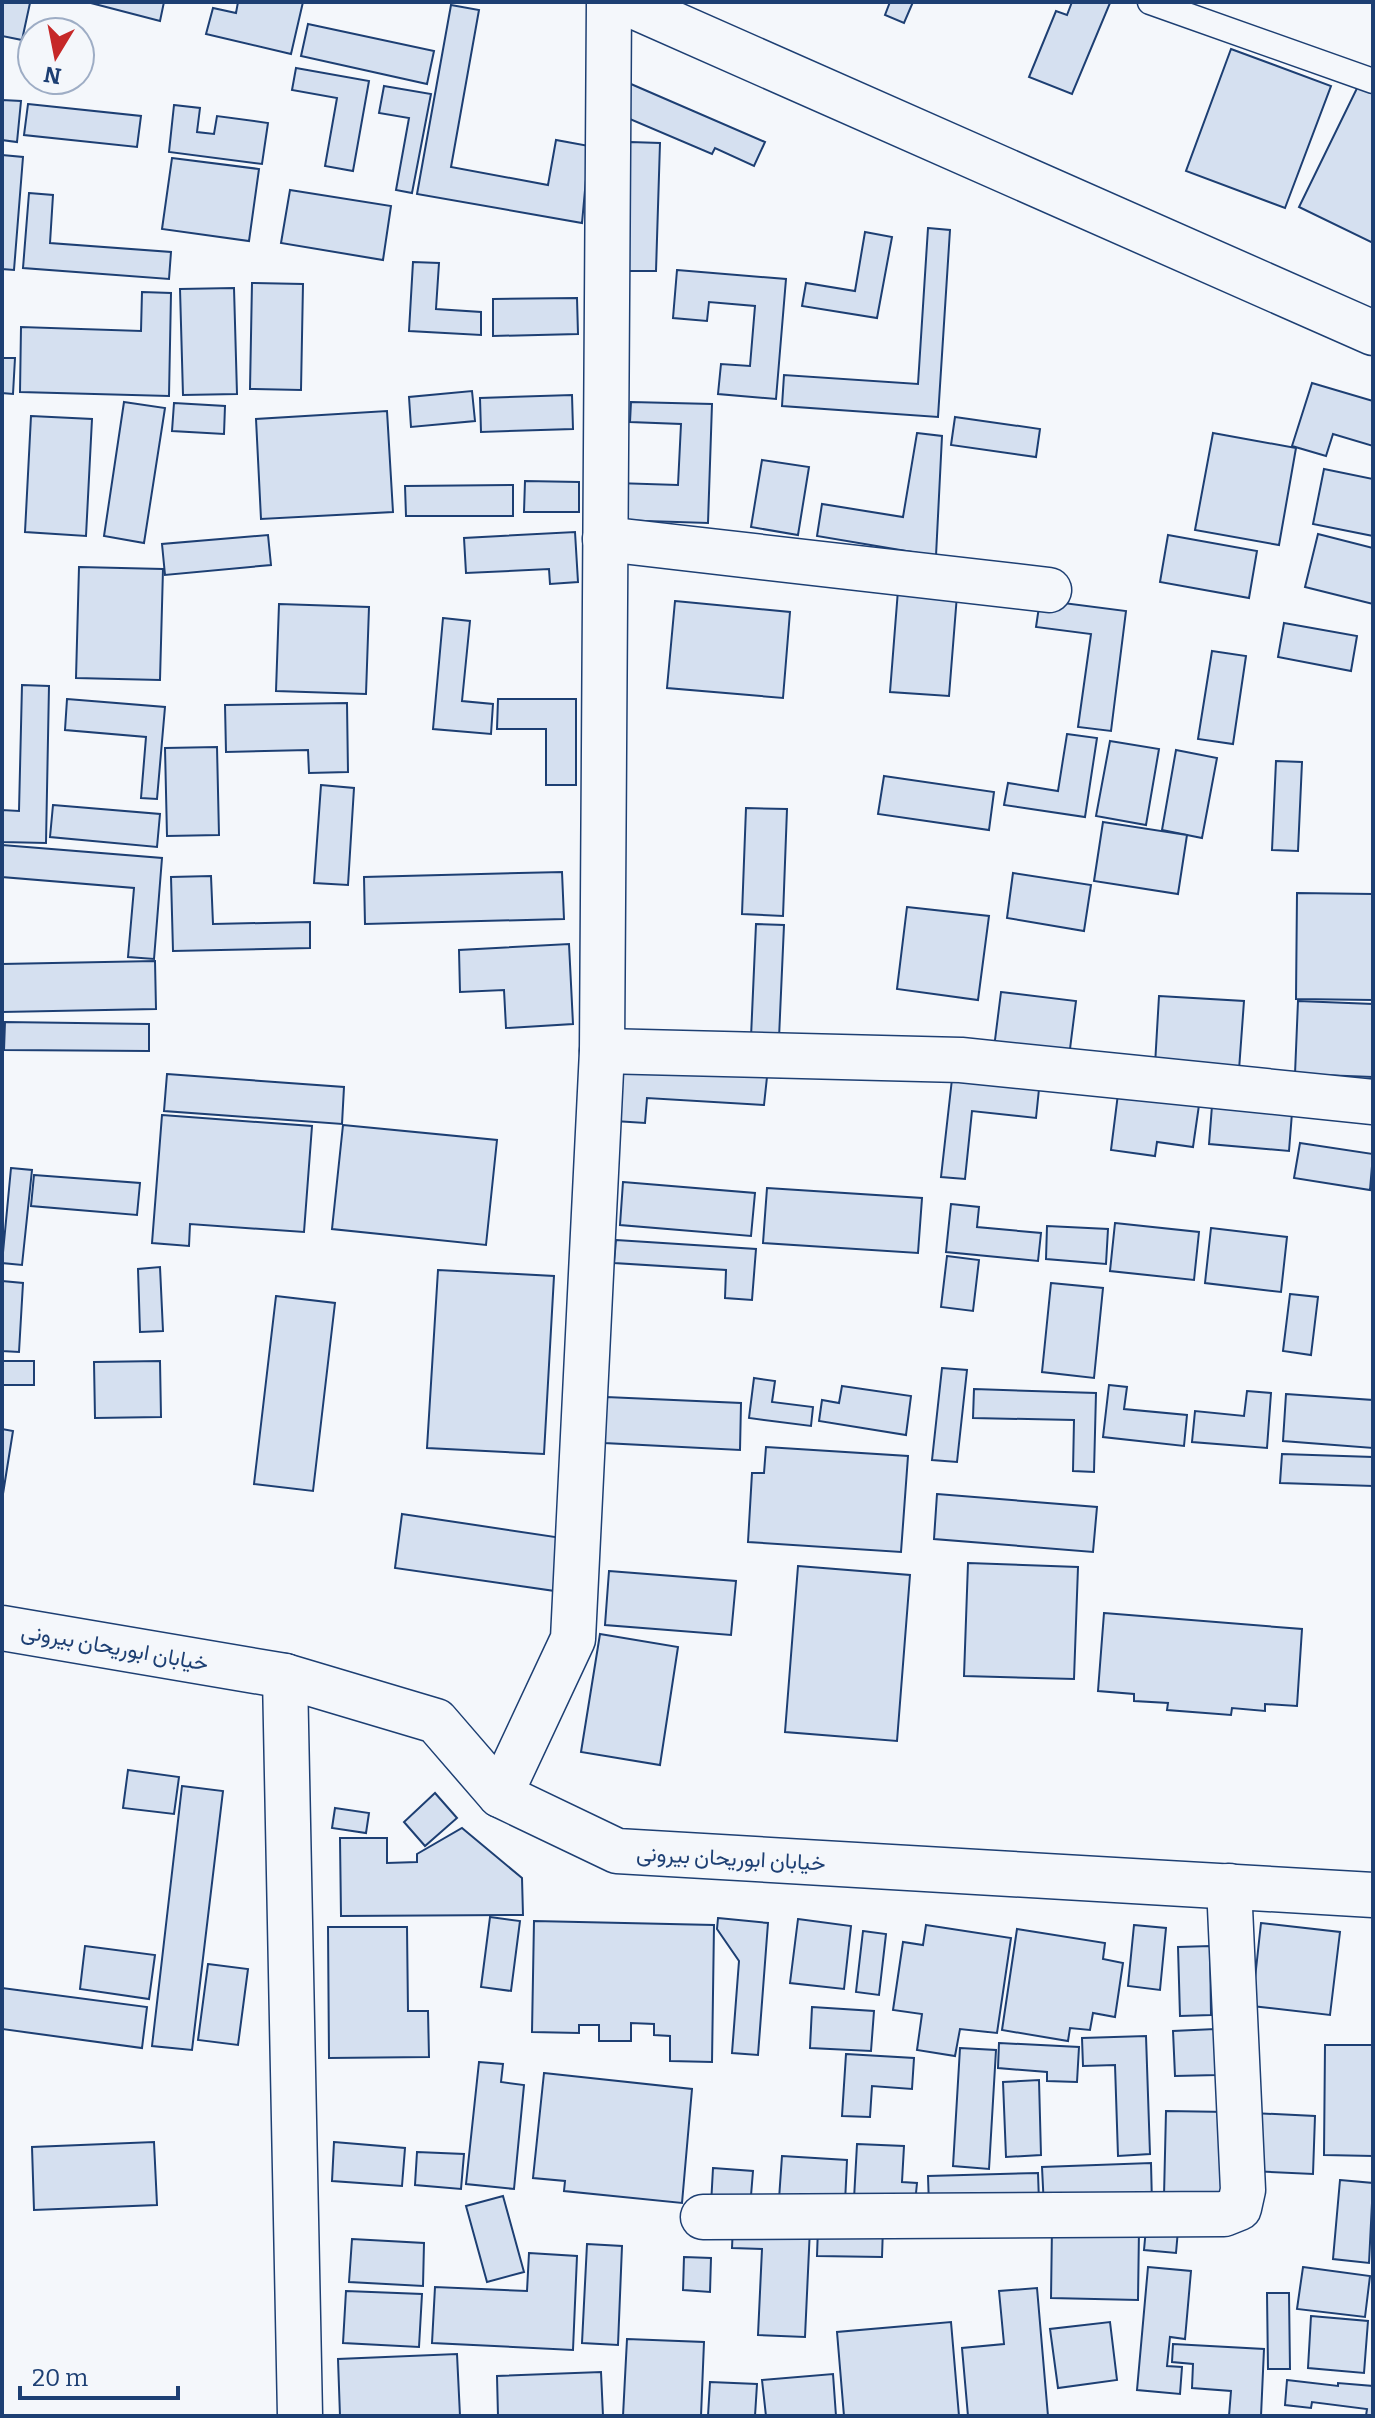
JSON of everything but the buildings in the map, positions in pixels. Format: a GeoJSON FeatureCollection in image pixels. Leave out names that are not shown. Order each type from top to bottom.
{"type":"FeatureCollection","features":[{"type":"Feature","properties":{"kind":"street"},"geometry":{"type":"LineString","coordinates":[[500,1795],[573,1639],[602,1051],[609,2]]}},
{"type":"Feature","properties":{"kind":"street"},"geometry":{"type":"LineString","coordinates":[[624,2],[1373,333]]}},
{"type":"Feature","properties":{"kind":"street"},"geometry":{"type":"LineString","coordinates":[[605,539],[1049,590]]}},
{"type":"Feature","properties":{"kind":"street"},"geometry":{"type":"LineString","coordinates":[[602,1051],[961,1060],[1373,1102]]}},
{"type":"Feature","properties":{"kind":"street","name":"خیابان ابوریحان بیرونی"},"geometry":{"type":"LineString","coordinates":[[2,1628],[285,1676],[436,1721],[500,1795],[617,1851],[1373,1895]]}},
{"type":"Feature","properties":{"kind":"street"},"geometry":{"type":"LineString","coordinates":[[285,1676],[300,2416]]}},
{"type":"Feature","properties":{"kind":"street"},"geometry":{"type":"LineString","coordinates":[[703,2217],[1224,2214],[1239,2208],[1243,2190],[1229,1886]]}},
{"type":"Feature","properties":{"kind":"lane"},"geometry":{"type":"LineString","coordinates":[[1150,2],[1204,11],[1373,81]]}}]}
